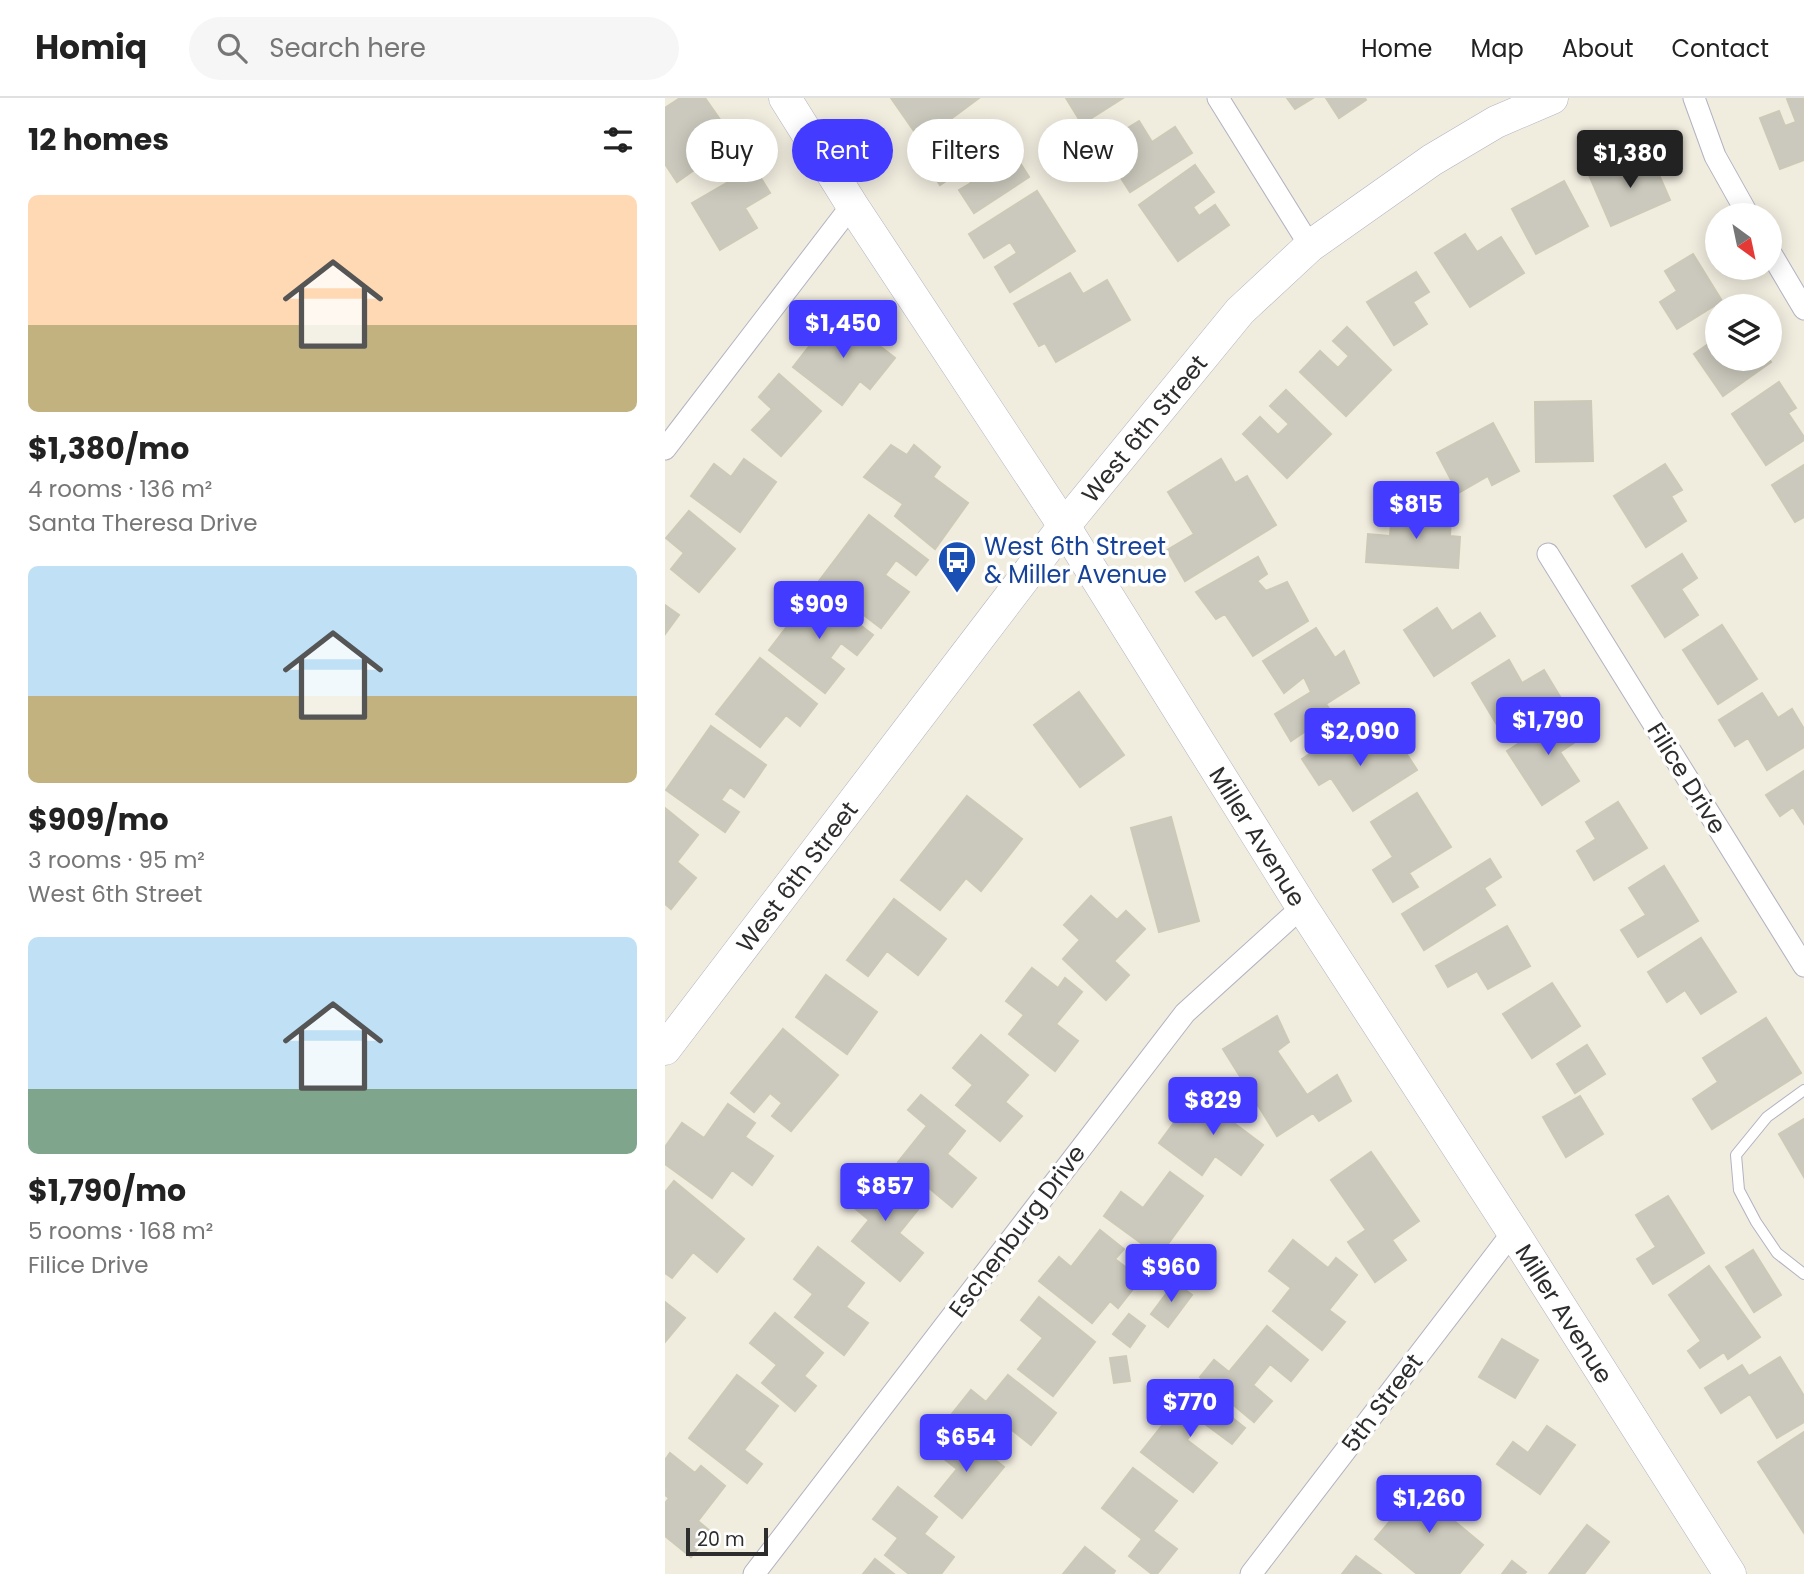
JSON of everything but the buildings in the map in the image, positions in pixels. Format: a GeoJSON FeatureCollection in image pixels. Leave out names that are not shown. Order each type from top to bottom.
{"type":"FeatureCollection","features":[{"type":"Feature","properties":{"kind":"street","name":"Miller Avenue"},"geometry":{"type":"LineString","coordinates":[[785,98],[852,205],[1064,526],[1302,907],[1730,1574]]}},
{"type":"Feature","properties":{"kind":"street"},"geometry":{"type":"LineString","coordinates":[[1218,98],[1310,246]]}},
{"type":"Feature","properties":{"kind":"street","name":"West 6th Street"},"geometry":{"type":"LineString","coordinates":[[665,1049],[1064,526],[1240,311],[1310,246],[1432,160],[1496,122],[1552,98]]}},
{"type":"Feature","properties":{"kind":"street"},"geometry":{"type":"LineString","coordinates":[[1695,98],[1715,156],[1741,203]]}},
{"type":"Feature","properties":{"kind":"street"},"geometry":{"type":"LineString","coordinates":[[665,449],[852,205]]}},
{"type":"Feature","properties":{"kind":"street"},"geometry":{"type":"LineString","coordinates":[[1782,272],[1804,309]]}},
{"type":"Feature","properties":{"kind":"street","name":"Filice Drive"},"geometry":{"type":"LineString","coordinates":[[1548,554],[1804,966]]}},
{"type":"Feature","properties":{"kind":"street","name":"Eschenburg Drive"},"geometry":{"type":"LineString","coordinates":[[754,1574],[1185,1013],[1302,907]]}},
{"type":"Feature","properties":{"kind":"street","name":"5th Street"},"geometry":{"type":"LineString","coordinates":[[1251,1574],[1513,1232]]}},
{"type":"Feature","properties":{"kind":"lane"},"geometry":{"type":"LineString","coordinates":[[1804,1090],[1767,1117],[1736,1155],[1739,1190],[1756,1222],[1777,1254],[1804,1274]]}},
{"type":"Feature","properties":{"kind":"place","name":"West 6th Street & Miller Avenue"},"geometry":{"type":"Point","coordinates":[957,594]}}]}
